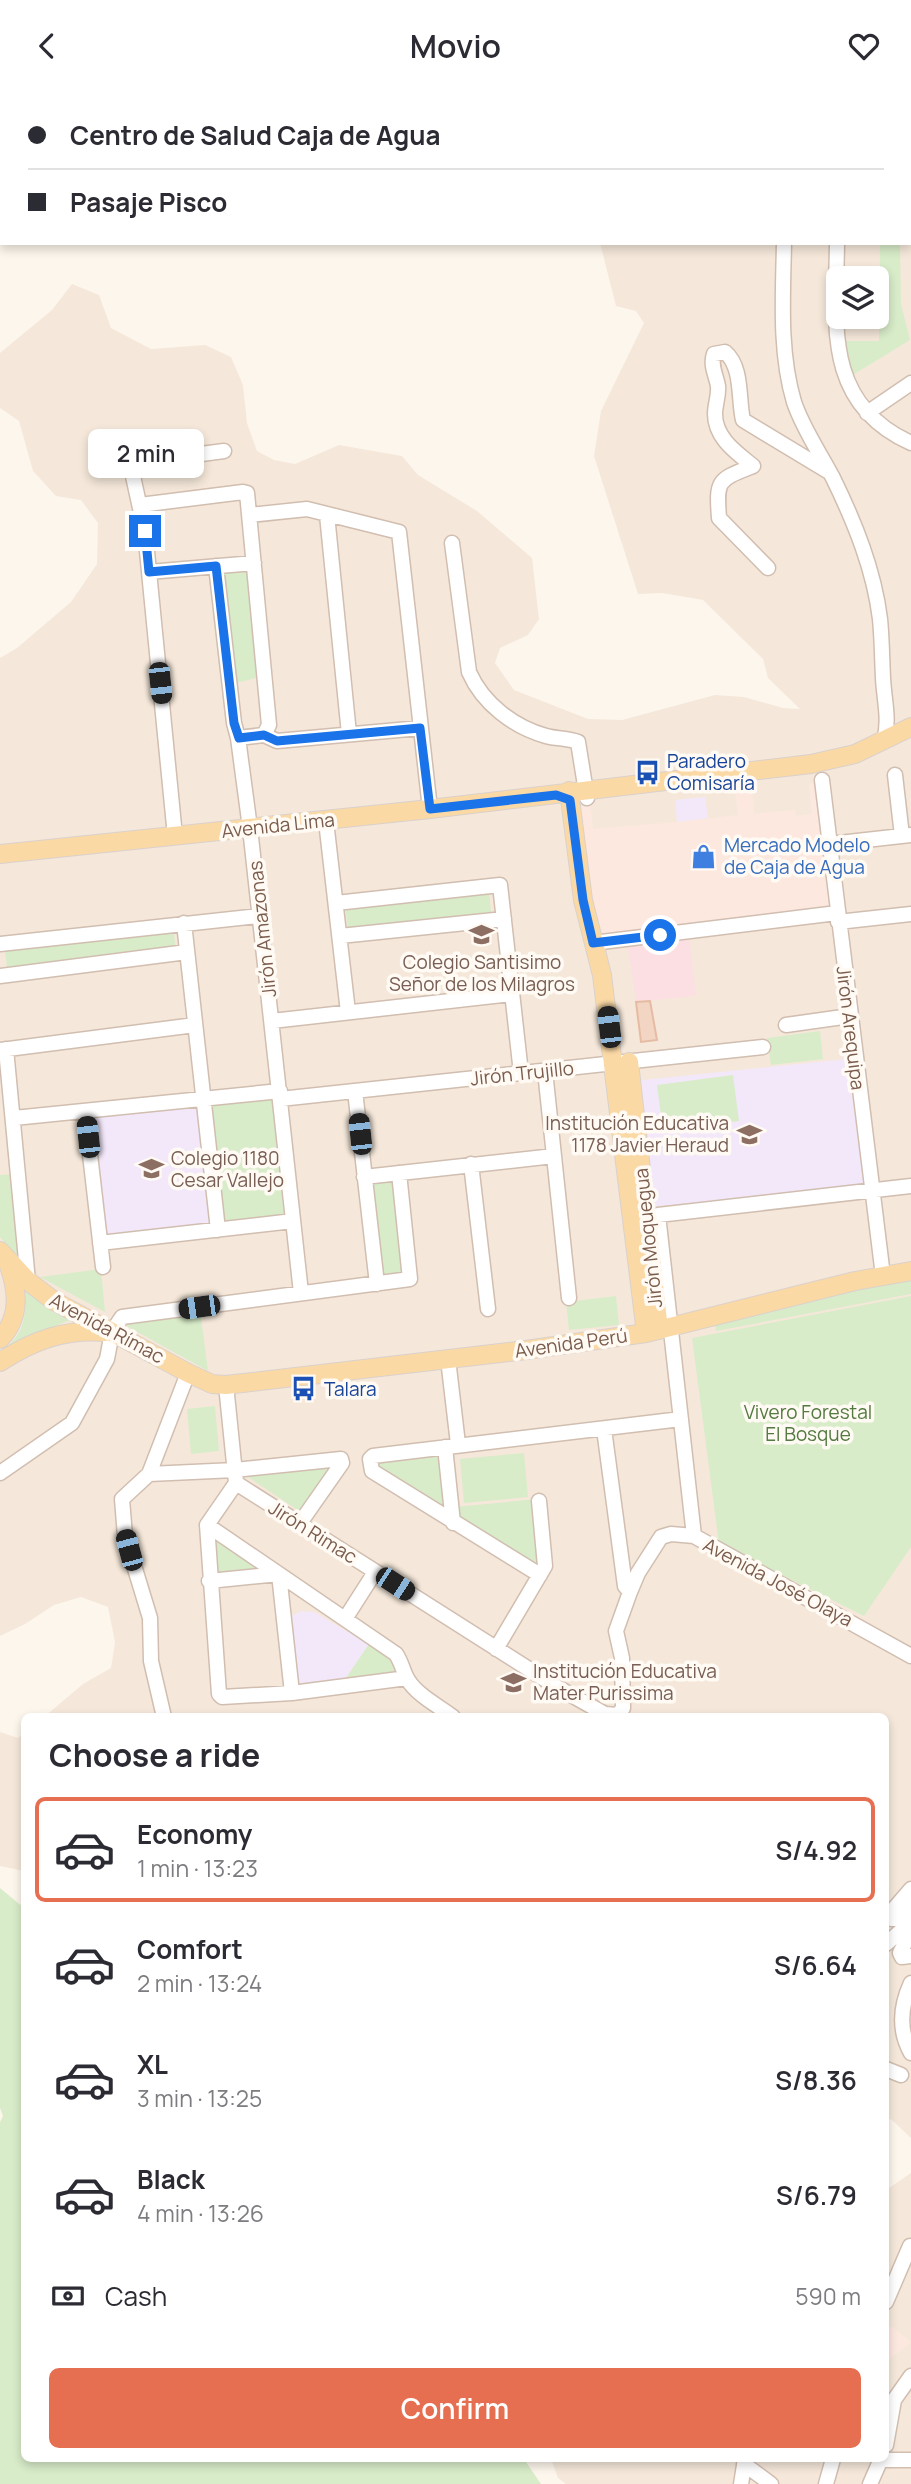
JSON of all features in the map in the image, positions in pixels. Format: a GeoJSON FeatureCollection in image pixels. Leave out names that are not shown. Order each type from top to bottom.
{"type":"FeatureCollection","features":[{"type":"Feature","properties":{"kind":"main road","name":"Avenida Lima"},"geometry":{"type":"LineString","coordinates":[[574,795],[811,764],[855,754],[911,725]]}},
{"type":"Feature","properties":{"kind":"main road","name":"Avenida Lima"},"geometry":{"type":"LineString","coordinates":[[0,854],[832,769],[859,763],[911,740]]}},
{"type":"Feature","properties":{"kind":"main road","name":"Jirón Moquegua"},"geometry":{"type":"LineString","coordinates":[[574,795],[583,900],[622,1063],[659,1330]]}},
{"type":"Feature","properties":{"kind":"main road","name":"Avenida Rímac"},"geometry":{"type":"LineString","coordinates":[[4,1256],[28,1281],[54,1301],[188,1373],[212,1384],[226,1385]]}},
{"type":"Feature","properties":{"kind":"main road"},"geometry":{"type":"LineString","coordinates":[[0,1339],[9,1329],[15,1315],[16,1291],[4,1256]]}},
{"type":"Feature","properties":{"kind":"main road","name":"Avenida Perú"},"geometry":{"type":"LineString","coordinates":[[226,1385],[448,1359],[659,1330],[766,1302],[911,1271]]}},
{"type":"Feature","properties":{"kind":"main road"},"geometry":{"type":"LineString","coordinates":[[0,1362],[24,1347],[54,1334],[111,1332]]}},
{"type":"Feature","properties":{"kind":"street"},"geometry":{"type":"LineString","coordinates":[[784,245],[785,345],[790,386],[801,421],[830,473],[857,531],[872,579],[881,622],[887,709],[884,741]]}},
{"type":"Feature","properties":{"kind":"street"},"geometry":{"type":"LineString","coordinates":[[837,245],[836,333],[839,357],[853,395],[867,413],[911,443]]}},
{"type":"Feature","properties":{"kind":"street"},"geometry":{"type":"LineString","coordinates":[[768,568],[719,518],[719,486],[723,478],[753,466],[730,447],[719,432],[715,418],[718,389],[712,362],[714,354],[725,352],[731,358],[737,375],[743,420],[830,473]]}},
{"type":"Feature","properties":{"kind":"street"},"geometry":{"type":"LineString","coordinates":[[867,413],[911,383]]}},
{"type":"Feature","properties":{"kind":"street"},"geometry":{"type":"LineString","coordinates":[[175,836],[149,572],[140,505],[131,464],[224,451]]}},
{"type":"Feature","properties":{"kind":"street"},"geometry":{"type":"LineString","coordinates":[[140,505],[247,493],[269,725],[264,735]]}},
{"type":"Feature","properties":{"kind":"street"},"geometry":{"type":"LineString","coordinates":[[250,515],[307,509],[398,532],[430,809]]}},
{"type":"Feature","properties":{"kind":"street"},"geometry":{"type":"LineString","coordinates":[[327,515],[349,734]]}},
{"type":"Feature","properties":{"kind":"street"},"geometry":{"type":"LineString","coordinates":[[452,543],[468,672],[500,713],[526,730],[578,742],[574,795]]}},
{"type":"Feature","properties":{"kind":"street"},"geometry":{"type":"LineString","coordinates":[[149,572],[254,563]]}},
{"type":"Feature","properties":{"kind":"street","name":"Jirón Amazonas"},"geometry":{"type":"LineString","coordinates":[[216,566],[234,723],[239,738],[250,828],[302,1293]]}},
{"type":"Feature","properties":{"kind":"street"},"geometry":{"type":"LineString","coordinates":[[887,709],[911,725]]}},
{"type":"Feature","properties":{"kind":"street"},"geometry":{"type":"LineString","coordinates":[[239,738],[264,735],[277,741],[420,728]]}},
{"type":"Feature","properties":{"kind":"street"},"geometry":{"type":"LineString","coordinates":[[830,844],[906,836],[895,775]]}},
{"type":"Feature","properties":{"kind":"street","name":"Jirón Arequipa"},"geometry":{"type":"LineString","coordinates":[[822,780],[883,1276]]}},
{"type":"Feature","properties":{"kind":"street"},"geometry":{"type":"LineString","coordinates":[[326,821],[348,1012]]}},
{"type":"Feature","properties":{"kind":"street"},"geometry":{"type":"LineString","coordinates":[[336,903],[500,885],[521,1073]]}},
{"type":"Feature","properties":{"kind":"street"},"geometry":{"type":"LineString","coordinates":[[593,943],[838,918],[911,915]]}},
{"type":"Feature","properties":{"kind":"street"},"geometry":{"type":"LineString","coordinates":[[0,944],[259,916]]}},
{"type":"Feature","properties":{"kind":"street"},"geometry":{"type":"LineString","coordinates":[[340,936],[504,919]]}},
{"type":"Feature","properties":{"kind":"street"},"geometry":{"type":"LineString","coordinates":[[184,923],[218,1230]]}},
{"type":"Feature","properties":{"kind":"street"},"geometry":{"type":"LineString","coordinates":[[0,976],[187,952]]}},
{"type":"Feature","properties":{"kind":"street"},"geometry":{"type":"LineString","coordinates":[[272,1021],[512,994]]}},
{"type":"Feature","properties":{"kind":"street"},"geometry":{"type":"LineString","coordinates":[[786,1025],[850,1016]]}},
{"type":"Feature","properties":{"kind":"street"},"geometry":{"type":"LineString","coordinates":[[28,1281],[14,1118],[3,1049],[195,1025]]}},
{"type":"Feature","properties":{"kind":"street","name":"Jirón Trujillo"},"geometry":{"type":"LineString","coordinates":[[14,1118],[202,1099],[355,1091],[763,1047]]}},
{"type":"Feature","properties":{"kind":"street"},"geometry":{"type":"LineString","coordinates":[[545,1071],[569,1298]]}},
{"type":"Feature","properties":{"kind":"street"},"geometry":{"type":"LineString","coordinates":[[355,1091],[377,1284]]}},
{"type":"Feature","properties":{"kind":"street"},"geometry":{"type":"LineString","coordinates":[[85,1111],[103,1267]]}},
{"type":"Feature","properties":{"kind":"street"},"geometry":{"type":"LineString","coordinates":[[365,1177],[554,1156]]}},
{"type":"Feature","properties":{"kind":"street"},"geometry":{"type":"LineString","coordinates":[[471,1164],[488,1309]]}},
{"type":"Feature","properties":{"kind":"street"},"geometry":{"type":"LineString","coordinates":[[0,1473],[72,1423],[107,1359],[111,1332],[122,1317],[410,1279],[399,1173]]}},
{"type":"Feature","properties":{"kind":"street"},"geometry":{"type":"LineString","coordinates":[[694,1536],[681,1419],[659,1330],[658,1215],[911,1186]]}},
{"type":"Feature","properties":{"kind":"street"},"geometry":{"type":"LineString","coordinates":[[100,1243],[293,1221]]}},
{"type":"Feature","properties":{"kind":"street"},"geometry":{"type":"LineString","coordinates":[[448,1359],[453,1523]]}},
{"type":"Feature","properties":{"kind":"street"},"geometry":{"type":"LineString","coordinates":[[162,1713],[151,1661],[150,1618],[125,1536],[122,1499],[149,1474],[188,1373]]}},
{"type":"Feature","properties":{"kind":"street"},"geometry":{"type":"LineString","coordinates":[[226,1385],[235,1476],[207,1525],[219,1694],[228,1697],[292,1693],[407,1678]]}},
{"type":"Feature","properties":{"kind":"street"},"geometry":{"type":"LineString","coordinates":[[540,1575],[372,1471],[369,1464],[373,1456],[681,1419]]}},
{"type":"Feature","properties":{"kind":"street"},"geometry":{"type":"LineString","coordinates":[[604,1429],[625,1586],[629,1592]]}},
{"type":"Feature","properties":{"kind":"street"},"geometry":{"type":"LineString","coordinates":[[149,1474],[235,1476],[341,1459],[342,1463],[300,1523]]}},
{"type":"Feature","properties":{"kind":"street","name":"Jirón Rimac"},"geometry":{"type":"LineString","coordinates":[[235,1476],[375,1572],[603,1713]]}},
{"type":"Feature","properties":{"kind":"street"},"geometry":{"type":"LineString","coordinates":[[496,1649],[545,1566],[539,1501]]}},
{"type":"Feature","properties":{"kind":"street"},"geometry":{"type":"LineString","coordinates":[[207,1525],[396,1654],[416,1690],[448,1713]]}},
{"type":"Feature","properties":{"kind":"street","name":"Avenida José Olaya"},"geometry":{"type":"LineString","coordinates":[[620,1713],[622,1664],[616,1631],[638,1573],[661,1537],[671,1534],[694,1536],[911,1656]]}},
{"type":"Feature","properties":{"kind":"street"},"geometry":{"type":"LineString","coordinates":[[345,1619],[375,1572]]}},
{"type":"Feature","properties":{"kind":"street"},"geometry":{"type":"LineString","coordinates":[[209,1581],[279,1574]]}},
{"type":"Feature","properties":{"kind":"street"},"geometry":{"type":"LineString","coordinates":[[279,1574],[292,1693]]}},
{"type":"Feature","properties":{"kind":"street"},"geometry":{"type":"LineString","coordinates":[[889,1914],[911,1889]]}},
{"type":"Feature","properties":{"kind":"street"},"geometry":{"type":"LineString","coordinates":[[889,1918],[901,1919],[911,1907]]}},
{"type":"Feature","properties":{"kind":"street"},"geometry":{"type":"LineString","coordinates":[[889,1941],[911,1922]]}},
{"type":"Feature","properties":{"kind":"street"},"geometry":{"type":"LineString","coordinates":[[911,1931],[900,1954],[902,1957],[911,1956]]}},
{"type":"Feature","properties":{"kind":"street"},"geometry":{"type":"LineString","coordinates":[[911,1983],[903,2004],[901,2020],[902,2035],[911,2053]]}},
{"type":"Feature","properties":{"kind":"street"},"geometry":{"type":"LineString","coordinates":[[889,2070],[901,2075]]}},
{"type":"Feature","properties":{"kind":"street"},"geometry":{"type":"LineString","coordinates":[[889,2271],[911,2245]]}},
{"type":"Feature","properties":{"kind":"street"},"geometry":{"type":"LineString","coordinates":[[889,2295],[911,2245]]}},
{"type":"Feature","properties":{"kind":"street"},"geometry":{"type":"LineString","coordinates":[[889,2428],[894,2400],[911,2376]]}},
{"type":"Feature","properties":{"kind":"street"},"geometry":{"type":"LineString","coordinates":[[889,2460],[911,2460]]}},
{"type":"Feature","properties":{"kind":"street"},"geometry":{"type":"LineString","coordinates":[[741,2484],[744,2462]]}},
{"type":"Feature","properties":{"kind":"street"},"geometry":{"type":"LineString","coordinates":[[745,2462],[771,2484]]}},
{"type":"Feature","properties":{"kind":"street"},"geometry":{"type":"LineString","coordinates":[[826,2484],[827,2462]]}},
{"type":"Feature","properties":{"kind":"street"},"geometry":{"type":"LineString","coordinates":[[872,2484],[880,2462]]}},
{"type":"Feature","properties":{"kind":"shaded area"},"geometry":{"type":"Polygon","coordinates":[[[601,245],[911,245],[911,2138],[889,2119],[889,1713],[49,1713],[83,1684],[111,1668],[115,1642],[108,1607],[81,1597],[54,1605],[0,1636],[0,658],[17,648],[71,602],[97,564],[98,523],[81,500],[56,496],[33,471],[19,421],[0,408],[0,353],[52,310],[72,284],[99,295],[111,328],[151,349],[205,345],[231,357],[243,385],[247,423],[257,451],[274,460],[295,464],[339,445],[402,456],[418,475],[477,511],[532,558],[539,619],[528,635],[500,648],[495,663],[514,690],[588,719],[622,720],[715,695],[744,697],[783,708],[800,709],[768,678],[763,659],[703,600],[662,593],[638,594],[594,456],[601,411],[644,323],[636,311],[616,306],[601,245]]]}},
{"type":"Feature","properties":{"kind":"shaded area","name":"Mercado Modelo de Caja de Agua"},"geometry":{"type":"Polygon","coordinates":[[[819,783],[832,909],[596,935],[577,807],[590,806],[593,829],[677,822],[738,815],[735,790],[752,789],[754,814],[795,810],[796,816],[812,814],[809,784],[819,783]]]}},
{"type":"Feature","properties":{"kind":"shaded area"},"geometry":{"type":"Polygon","coordinates":[[[705,797],[708,818],[677,822],[675,800],[705,797]]]}},
{"type":"Feature","properties":{"kind":"shaded area"},"geometry":{"type":"Polygon","coordinates":[[[689,935],[696,996],[636,1002],[627,941],[689,935]]]}},
{"type":"Feature","properties":{"kind":"shaded area","name":"Institución Educativa 1178 Javier Heraud"},"geometry":{"type":"Polygon","coordinates":[[[847,1059],[865,1187],[648,1207],[634,1081],[847,1059]]]}},
{"type":"Feature","properties":{"kind":"shaded area","name":"Colegio 1180 Cesar Vallejo"},"geometry":{"type":"Polygon","coordinates":[[[199,1103],[212,1223],[104,1235],[90,1114],[199,1103]]]}},
{"type":"Feature","properties":{"kind":"shaded area"},"geometry":{"type":"Polygon","coordinates":[[[301,1611],[314,1612],[369,1644],[342,1684],[297,1688],[290,1621],[292,1616],[301,1611]]]}},
{"type":"Feature","properties":{"kind":"shaded area"},"geometry":{"type":"Polygon","coordinates":[[[0,1732],[18,1738],[21,1736],[21,1870],[0,1866],[0,1732]]]}},
{"type":"Feature","properties":{"kind":"shaded area"},"geometry":{"type":"Polygon","coordinates":[[[911,2173],[911,2484],[566,2484],[558,2478],[552,2462],[889,2462],[889,2188],[911,2173]]]}},
{"type":"Feature","properties":{"kind":"shaded area"},"geometry":{"type":"Polygon","coordinates":[[[889,2327],[911,2342],[889,2360],[889,2327]]]}},
{"type":"Feature","properties":{"kind":"green space"},"geometry":{"type":"Polygon","coordinates":[[[880,245],[900,245],[901,304],[910,340],[851,376],[844,341],[879,341],[879,329],[889,329],[889,266],[880,266],[880,245]]]}},
{"type":"Feature","properties":{"kind":"green space"},"geometry":{"type":"Polygon","coordinates":[[[249,567],[260,677],[232,684],[221,569],[249,567]]]}},
{"type":"Feature","properties":{"kind":"green space"},"geometry":{"type":"Polygon","coordinates":[[[489,891],[491,912],[348,929],[345,906],[489,891]]]}},
{"type":"Feature","properties":{"kind":"green space"},"geometry":{"type":"Polygon","coordinates":[[[173,927],[176,950],[7,967],[4,944],[173,927]]]}},
{"type":"Feature","properties":{"kind":"green space"},"geometry":{"type":"Polygon","coordinates":[[[820,1031],[823,1059],[771,1065],[767,1038],[820,1031]]]}},
{"type":"Feature","properties":{"kind":"green space"},"geometry":{"type":"Polygon","coordinates":[[[733,1075],[739,1121],[663,1131],[657,1085],[733,1075]]]}},
{"type":"Feature","properties":{"kind":"green space"},"geometry":{"type":"Polygon","coordinates":[[[278,1094],[291,1215],[221,1223],[208,1101],[278,1094]]]}},
{"type":"Feature","properties":{"kind":"green space"},"geometry":{"type":"Polygon","coordinates":[[[17,1174],[22,1255],[16,1257],[0,1237],[0,1175],[17,1174]]]}},
{"type":"Feature","properties":{"kind":"green space"},"geometry":{"type":"Polygon","coordinates":[[[397,1176],[407,1275],[378,1278],[369,1179],[397,1176]]]}},
{"type":"Feature","properties":{"kind":"green space"},"geometry":{"type":"Polygon","coordinates":[[[101,1269],[105,1312],[40,1277],[101,1269]]]}},
{"type":"Feature","properties":{"kind":"green space"},"geometry":{"type":"Polygon","coordinates":[[[911,1281],[911,1294],[716,1331],[715,1324],[874,1286],[911,1281]]]}},
{"type":"Feature","properties":{"kind":"green space"},"geometry":{"type":"Polygon","coordinates":[[[22,1284],[73,1319],[24,1338],[0,1354],[16,1337],[23,1323],[25,1299],[22,1284]]]}},
{"type":"Feature","properties":{"kind":"green space"},"geometry":{"type":"Polygon","coordinates":[[[616,1296],[619,1325],[569,1330],[566,1302],[616,1296]]]}},
{"type":"Feature","properties":{"kind":"green space","name":"Vivero Forestal El Bosque"},"geometry":{"type":"Polygon","coordinates":[[[911,1296],[911,1547],[864,1616],[719,1544],[692,1338],[911,1296]]]}},
{"type":"Feature","properties":{"kind":"green space"},"geometry":{"type":"Polygon","coordinates":[[[200,1310],[208,1371],[123,1324],[200,1310]]]}},
{"type":"Feature","properties":{"kind":"green space"},"geometry":{"type":"Polygon","coordinates":[[[215,1406],[219,1451],[191,1454],[187,1409],[215,1406]]]}},
{"type":"Feature","properties":{"kind":"green space"},"geometry":{"type":"Polygon","coordinates":[[[443,1450],[448,1510],[372,1467],[373,1460],[443,1450]]]}},
{"type":"Feature","properties":{"kind":"green space"},"geometry":{"type":"Polygon","coordinates":[[[524,1453],[528,1497],[464,1503],[460,1459],[524,1453]]]}},
{"type":"Feature","properties":{"kind":"green space"},"geometry":{"type":"Polygon","coordinates":[[[334,1464],[302,1513],[242,1473],[334,1464]]]}},
{"type":"Feature","properties":{"kind":"green space"},"geometry":{"type":"Polygon","coordinates":[[[537,1499],[542,1568],[456,1520],[455,1507],[537,1499]]]}},
{"type":"Feature","properties":{"kind":"green space"},"geometry":{"type":"Polygon","coordinates":[[[209,1530],[270,1571],[214,1576],[209,1530]]]}},
{"type":"Feature","properties":{"kind":"green space"},"geometry":{"type":"Polygon","coordinates":[[[369,1644],[394,1659],[400,1676],[342,1684],[369,1644]]]}},
{"type":"Feature","properties":{"kind":"green space"},"geometry":{"type":"Polygon","coordinates":[[[0,1888],[21,1906],[21,2462],[526,2462],[541,2484],[0,2484],[0,2122],[3,2116],[0,2108],[0,1888]]]}},
{"type":"Feature","properties":{"kind":"building"},"geometry":{"type":"Polygon","coordinates":[[[650,1001],[657,1040],[641,1042],[636,1002],[650,1001]]]}},
{"type":"Feature","properties":{"kind":"place","name":"Paradero Comisaría"},"geometry":{"type":"Point","coordinates":[647,772]}},
{"type":"Feature","properties":{"kind":"place","name":"Mercado Modelo de Caja de Agua"},"geometry":{"type":"Point","coordinates":[704,856]}},
{"type":"Feature","properties":{"kind":"place","name":"Colegio Santisimo Señor de los Milagros"},"geometry":{"type":"Point","coordinates":[482,934]}},
{"type":"Feature","properties":{"kind":"place","name":"Institución Educativa 1178 Javier Heraud"},"geometry":{"type":"Point","coordinates":[749,1134]}},
{"type":"Feature","properties":{"kind":"place","name":"Colegio 1180 Cesar Vallejo"},"geometry":{"type":"Point","coordinates":[151,1169]}},
{"type":"Feature","properties":{"kind":"place","name":"Talara"},"geometry":{"type":"Point","coordinates":[304,1389]}},
{"type":"Feature","properties":{"kind":"place","name":"Institución Educativa Mater Purissima"},"geometry":{"type":"Point","coordinates":[513,1682]}},
{"type":"Feature","properties":{"kind":"route"},"geometry":{"type":"LineString","coordinates":[[145,531],[149,572],[216,566],[234,723],[239,738],[264,735],[277,741],[420,728],[430,809],[556,795],[570,800],[583,900],[593,943],[660,935]]}}]}
